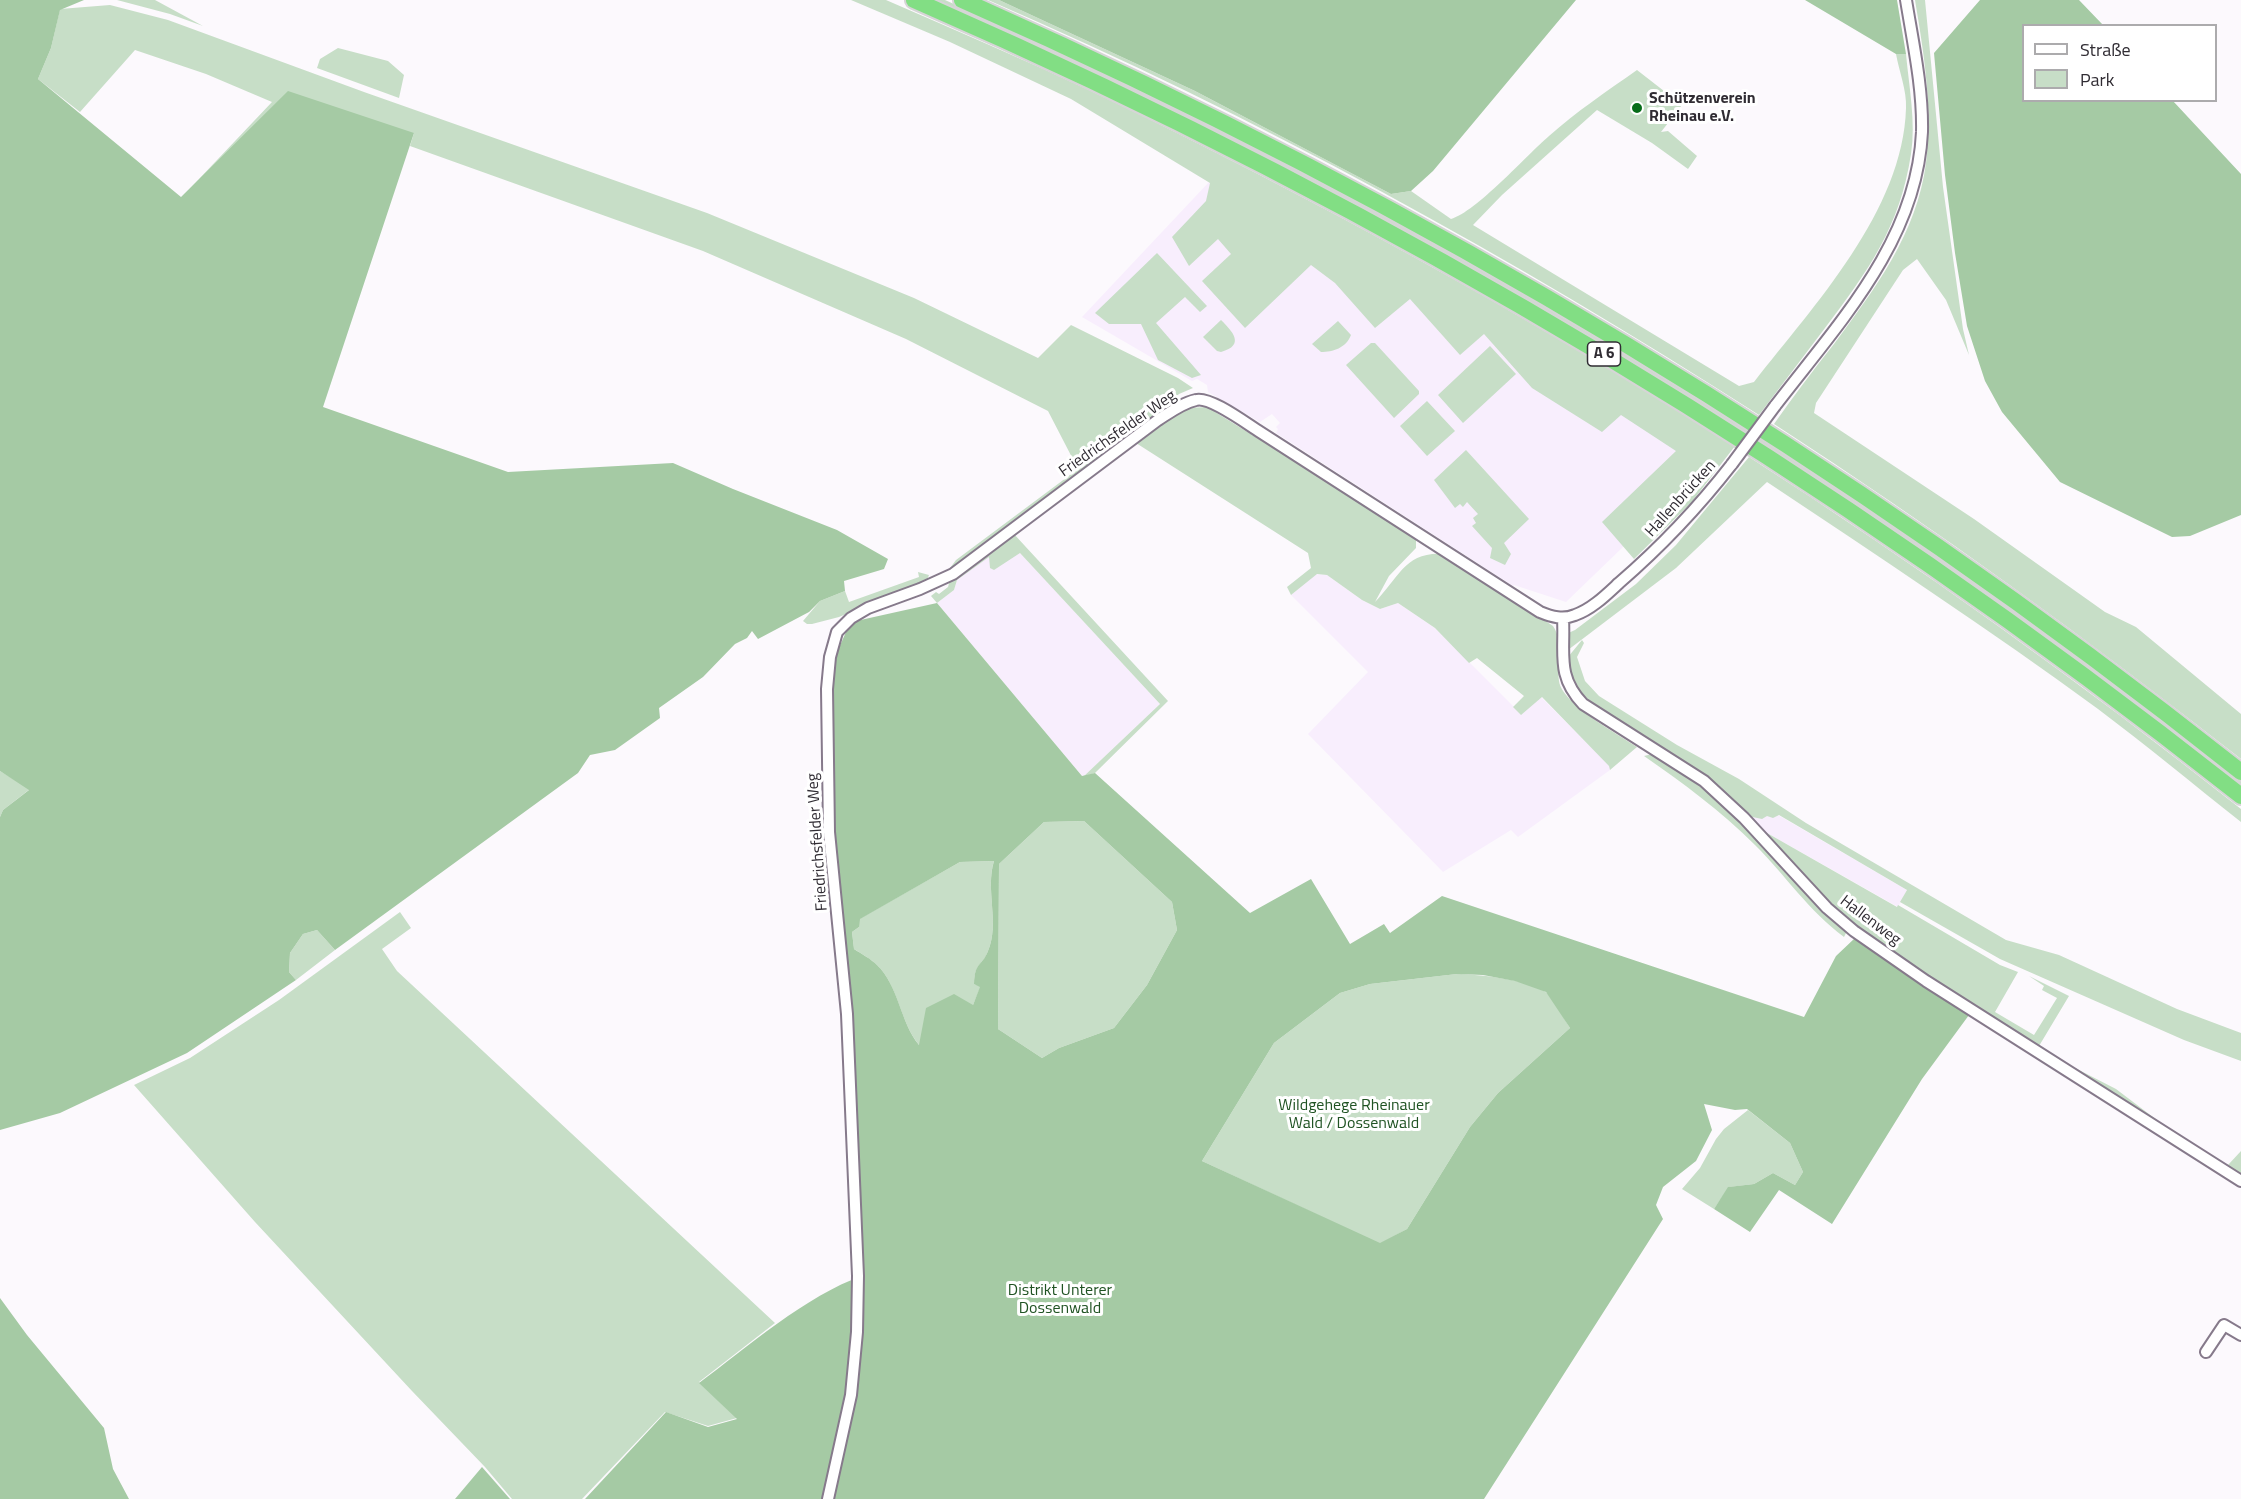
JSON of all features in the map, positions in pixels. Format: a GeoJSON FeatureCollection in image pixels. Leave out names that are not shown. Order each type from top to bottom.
{"type":"FeatureCollection","features":[{"type":"Feature","properties":{"kind":"highway","name":"A 6"},"geometry":{"type":"LineString","coordinates":[[914,0],[1084,77],[1242,153],[1437,257],[1568,332],[1710,419],[1903,545],[2087,677],[2241,796]]}},
{"type":"Feature","properties":{"kind":"highway","name":"A 6"},"geometry":{"type":"LineString","coordinates":[[962,0],[1120,72],[1311,167],[1483,261],[1642,354],[1815,463],[1918,532],[2107,667],[2241,772]]}},
{"type":"Feature","properties":{"kind":"street","name":"Hallenbrücken"},"geometry":{"type":"LineString","coordinates":[[1563,618],[1586,611],[1657,550],[1692,514],[1868,283],[1885,256],[1909,200],[1922,132],[1920,83],[1906,0]]}},
{"type":"Feature","properties":{"kind":"street","name":"Friedrichsfelder Weg"},"geometry":{"type":"LineString","coordinates":[[828,1499],[851,1395],[858,1304],[847,1014],[829,832],[827,689],[830,657],[837,632],[851,618],[868,608],[953,574],[1158,420],[1186,403],[1199,399],[1214,404],[1540,612],[1551,617],[1563,618]]}},
{"type":"Feature","properties":{"kind":"street","name":"Hallenweg"},"geometry":{"type":"LineString","coordinates":[[1563,618],[1563,671],[1573,694],[1583,704],[1704,781],[1744,818],[1827,908],[1854,931],[1926,981],[2241,1181]]}},
{"type":"Feature","properties":{"kind":"street"},"geometry":{"type":"LineString","coordinates":[[2206,1352],[2224,1325],[2241,1335]]}},
{"type":"Feature","properties":{"kind":"shaded area"},"geometry":{"type":"Polygon","coordinates":[[[1209,182],[1702,453],[1622,548],[1566,602],[1513,586],[1276,433],[1278,429],[1276,427],[1280,423],[1272,414],[1260,422],[1208,392],[1207,385],[1197,379],[1192,381],[1082,317],[1209,182]]]}},
{"type":"Feature","properties":{"kind":"shaded area"},"geometry":{"type":"Polygon","coordinates":[[[1009,541],[1160,704],[1083,777],[937,603],[954,590],[957,580],[1009,541]]]}},
{"type":"Feature","properties":{"kind":"shaded area"},"geometry":{"type":"Polygon","coordinates":[[[1316,574],[1327,575],[1362,600],[1380,609],[1398,603],[1435,628],[1521,714],[1541,697],[1610,766],[1610,770],[1518,837],[1511,830],[1443,872],[1308,734],[1368,672],[1291,595],[1316,574]]]}},
{"type":"Feature","properties":{"kind":"shaded area"},"geometry":{"type":"Polygon","coordinates":[[[1778,815],[1907,890],[1898,907],[1760,829],[1748,816],[1778,815]]]}},
{"type":"Feature","properties":{"kind":"green space"},"geometry":{"type":"Polygon","coordinates":[[[0,0],[84,0],[60,10],[51,48],[38,79],[181,197],[288,91],[414,133],[323,407],[508,472],[673,463],[837,530],[888,559],[884,569],[844,581],[845,591],[820,601],[809,612],[758,639],[752,631],[747,638],[735,644],[703,677],[659,708],[660,718],[615,750],[590,755],[578,773],[335,950],[317,930],[303,934],[290,953],[289,972],[296,980],[187,1053],[60,1113],[0,1130],[0,817],[3,810],[29,790],[0,771],[0,0]]]}},
{"type":"Feature","properties":{"kind":"green space"},"geometry":{"type":"Polygon","coordinates":[[[117,0],[155,0],[203,26],[170,14],[117,0]]]}},
{"type":"Feature","properties":{"kind":"green space"},"geometry":{"type":"Polygon","coordinates":[[[851,0],[886,0],[1067,80],[1176,132],[1419,260],[1578,351],[1735,446],[1691,503],[1634,559],[1602,522],[1676,451],[1621,415],[1602,432],[1532,388],[1484,334],[1460,355],[1410,299],[1375,328],[1335,283],[1311,265],[1245,328],[1202,281],[1231,254],[1218,239],[1189,266],[1172,237],[1206,201],[1210,183],[1071,99],[950,42],[851,0]]]}},
{"type":"Feature","properties":{"kind":"green space"},"geometry":{"type":"Polygon","coordinates":[[[932,0],[945,0],[1117,80],[1287,164],[1454,254],[1618,348],[1780,448],[1937,553],[2091,664],[2241,780],[2241,787],[2061,650],[1893,531],[1717,415],[1597,342],[1410,234],[1275,163],[1070,63],[932,0]]]}},
{"type":"Feature","properties":{"kind":"green space"},"geometry":{"type":"Polygon","coordinates":[[[988,0],[999,0],[1195,91],[1391,194],[1411,191],[1451,219],[1474,206],[1570,119],[1637,70],[1682,105],[1661,132],[1668,131],[1697,156],[1688,169],[1652,143],[1597,110],[1502,195],[1473,225],[1739,386],[1754,382],[1803,321],[1828,289],[1872,220],[1889,183],[1901,146],[1906,101],[1896,54],[1906,54],[1912,117],[1911,154],[1899,204],[1880,247],[1841,307],[1759,415],[1573,300],[1382,192],[1187,91],[988,0]]]}},
{"type":"Feature","properties":{"kind":"green space"},"geometry":{"type":"Polygon","coordinates":[[[999,0],[1576,0],[1433,171],[1411,191],[1391,194],[1195,91],[999,0]]]}},
{"type":"Feature","properties":{"kind":"green space"},"geometry":{"type":"Polygon","coordinates":[[[1805,0],[1897,0],[1906,54],[1896,54],[1805,0]]]}},
{"type":"Feature","properties":{"kind":"green space"},"geometry":{"type":"Polygon","coordinates":[[[1915,0],[1925,0],[1943,187],[1963,329],[1969,355],[1946,300],[1917,259],[1903,270],[1816,403],[1814,413],[1974,519],[2105,612],[2136,627],[2241,714],[2241,759],[2011,586],[1774,424],[1879,281],[1904,237],[1914,213],[1921,189],[1928,143],[1928,102],[1915,0]]]}},
{"type":"Feature","properties":{"kind":"green space"},"geometry":{"type":"Polygon","coordinates":[[[1980,0],[2079,0],[2102,24],[2022,24],[2022,102],[2174,102],[2241,174],[2241,515],[2190,536],[2172,537],[2060,482],[2002,412],[1985,381],[1967,326],[1945,175],[1934,53],[1980,0]]]}},
{"type":"Feature","properties":{"kind":"green space"},"geometry":{"type":"Polygon","coordinates":[[[110,5],[168,20],[707,213],[914,298],[1038,358],[1071,325],[1178,378],[1193,388],[1179,394],[1151,419],[947,572],[956,560],[1078,469],[1048,411],[906,339],[703,251],[410,146],[414,133],[181,198],[272,102],[206,74],[135,50],[80,112],[38,79],[51,48],[60,9],[110,5]]]}},
{"type":"Feature","properties":{"kind":"green space"},"geometry":{"type":"Polygon","coordinates":[[[338,48],[388,61],[404,75],[399,98],[317,68],[320,59],[338,48]]]}},
{"type":"Feature","properties":{"kind":"green space"},"geometry":{"type":"Polygon","coordinates":[[[1157,253],[1207,306],[1200,312],[1185,297],[1156,323],[1201,375],[1192,378],[1158,360],[1141,324],[1109,324],[1095,313],[1157,253]]]}},
{"type":"Feature","properties":{"kind":"green space"},"geometry":{"type":"Polygon","coordinates":[[[1221,320],[1232,333],[1235,342],[1229,349],[1221,352],[1203,337],[1221,320]]]}},
{"type":"Feature","properties":{"kind":"green space"},"geometry":{"type":"Polygon","coordinates":[[[1338,321],[1351,335],[1349,339],[1339,348],[1321,352],[1312,344],[1338,321]]]}},
{"type":"Feature","properties":{"kind":"green space"},"geometry":{"type":"Polygon","coordinates":[[[1371,343],[1375,343],[1419,391],[1419,394],[1394,418],[1346,365],[1371,343]]]}},
{"type":"Feature","properties":{"kind":"green space"},"geometry":{"type":"Polygon","coordinates":[[[1490,346],[1516,374],[1463,423],[1438,395],[1490,346]]]}},
{"type":"Feature","properties":{"kind":"green space"},"geometry":{"type":"Polygon","coordinates":[[[1427,401],[1455,431],[1427,456],[1400,426],[1427,401]]]}},
{"type":"Feature","properties":{"kind":"green space"},"geometry":{"type":"Polygon","coordinates":[[[1207,407],[1416,536],[1416,548],[1389,576],[1375,602],[1411,562],[1431,554],[1444,554],[1553,626],[1558,639],[1559,681],[1562,690],[1580,709],[1637,747],[1610,770],[1609,766],[1542,697],[1521,715],[1513,707],[1524,696],[1477,658],[1469,663],[1435,628],[1398,603],[1380,609],[1362,600],[1327,575],[1317,574],[1291,595],[1287,587],[1311,568],[1308,553],[1136,443],[1186,408],[1207,407]]]}},
{"type":"Feature","properties":{"kind":"green space"},"geometry":{"type":"Polygon","coordinates":[[[1466,450],[1529,519],[1504,543],[1511,554],[1505,565],[1490,558],[1492,548],[1472,526],[1476,523],[1473,518],[1478,514],[1467,502],[1463,507],[1460,504],[1455,508],[1434,480],[1466,450]]]}},
{"type":"Feature","properties":{"kind":"green space"},"geometry":{"type":"Polygon","coordinates":[[[1749,457],[1938,583],[2061,671],[2241,809],[2241,822],[2116,723],[2057,680],[1767,482],[1676,568],[1564,653],[1564,635],[1575,630],[1636,584],[1676,545],[1749,457]]]}},
{"type":"Feature","properties":{"kind":"green space"},"geometry":{"type":"Polygon","coordinates":[[[1013,533],[1168,701],[1095,773],[1083,777],[1160,704],[1020,553],[994,570],[990,568],[989,557],[957,580],[954,590],[937,603],[931,596],[936,592],[939,594],[948,587],[950,580],[1013,533]]]}},
{"type":"Feature","properties":{"kind":"green space"},"geometry":{"type":"Polygon","coordinates":[[[918,572],[929,575],[927,580],[839,617],[812,624],[803,621],[820,601],[845,591],[849,602],[919,577],[918,572]]]}},
{"type":"Feature","properties":{"kind":"green space","name":"Distrikt Unterer Dossenwald"},"geometry":{"type":"Polygon","coordinates":[[[937,603],[1082,776],[1095,773],[1250,913],[1311,879],[1350,944],[1384,924],[1390,933],[1442,896],[1804,1017],[1836,956],[1855,938],[1969,1015],[1922,1079],[1832,1224],[1779,1190],[1750,1232],[1714,1209],[1728,1187],[1754,1184],[1773,1173],[1795,1185],[1803,1172],[1790,1143],[1747,1109],[1735,1110],[1704,1104],[1712,1130],[1696,1161],[1663,1187],[1656,1205],[1663,1219],[1484,1499],[585,1499],[666,1412],[708,1427],[737,1419],[699,1383],[799,1309],[862,1276],[851,1014],[834,833],[830,688],[838,650],[846,632],[856,621],[937,603]],[[1084,821],[1044,822],[999,864],[998,1029],[1042,1058],[1059,1048],[1114,1028],[1147,985],[1177,930],[1172,902],[1084,821]],[[994,861],[960,862],[860,919],[859,927],[852,932],[854,949],[877,965],[884,974],[919,1045],[926,1008],[954,994],[973,1005],[980,987],[974,984],[976,972],[988,951],[991,940],[993,918],[991,883],[994,861]],[[1457,974],[1370,984],[1340,993],[1274,1043],[1202,1161],[1380,1243],[1407,1229],[1470,1127],[1498,1093],[1570,1028],[1546,992],[1515,981],[1483,975],[1457,974]]]}},
{"type":"Feature","properties":{"kind":"green space"},"geometry":{"type":"Polygon","coordinates":[[[1582,640],[1584,643],[1577,657],[1585,681],[1599,696],[1677,745],[1739,779],[1806,823],[2006,940],[2059,955],[2177,1009],[2241,1033],[2241,1061],[2184,1040],[2000,959],[1900,902],[1907,890],[1779,815],[1762,819],[1748,816],[1581,697],[1569,673],[1568,657],[1582,640]]]}},
{"type":"Feature","properties":{"kind":"green space"},"geometry":{"type":"Polygon","coordinates":[[[1652,754],[1684,772],[1727,808],[1847,931],[1844,937],[1820,916],[1766,857],[1729,821],[1644,756],[1652,754]]]}},
{"type":"Feature","properties":{"kind":"green space"},"geometry":{"type":"Polygon","coordinates":[[[0,771],[30,789],[3,810],[0,817],[0,771]]]}},
{"type":"Feature","properties":{"kind":"green space"},"geometry":{"type":"Polygon","coordinates":[[[1084,821],[1172,902],[1177,930],[1147,985],[1114,1028],[1059,1048],[1042,1058],[998,1029],[999,864],[1044,822],[1084,821]]]}},
{"type":"Feature","properties":{"kind":"green space"},"geometry":{"type":"Polygon","coordinates":[[[1760,829],[1897,907],[1898,905],[2000,965],[2018,972],[1995,1012],[2034,1035],[2057,998],[2042,990],[2044,986],[2029,976],[2069,996],[2039,1046],[1921,972],[1840,913],[1760,829]]]}},
{"type":"Feature","properties":{"kind":"green space"},"geometry":{"type":"Polygon","coordinates":[[[994,861],[991,883],[993,929],[988,951],[977,968],[974,984],[981,986],[973,1005],[922,1038],[920,1046],[908,1027],[891,984],[885,975],[878,966],[854,949],[852,932],[859,927],[859,919],[960,862],[994,861]]]}},
{"type":"Feature","properties":{"kind":"green space"},"geometry":{"type":"Polygon","coordinates":[[[400,912],[411,928],[382,949],[397,971],[775,1323],[699,1382],[737,1418],[708,1426],[665,1412],[582,1499],[512,1499],[485,1467],[255,1222],[134,1085],[190,1058],[279,1000],[400,912]]]}},
{"type":"Feature","properties":{"kind":"green space"},"geometry":{"type":"Polygon","coordinates":[[[317,930],[335,950],[296,980],[289,972],[290,953],[303,934],[317,930]]]}},
{"type":"Feature","properties":{"kind":"green space","name":"Wildgehege Rheinauer Wald / Dossenwald"},"geometry":{"type":"Polygon","coordinates":[[[1457,974],[1504,979],[1540,988],[1556,1005],[1570,1028],[1498,1093],[1470,1127],[1407,1229],[1380,1244],[1202,1161],[1274,1043],[1340,993],[1370,984],[1457,974]]]}},
{"type":"Feature","properties":{"kind":"green space"},"geometry":{"type":"Polygon","coordinates":[[[2040,1050],[2116,1089],[2178,1136],[2228,1165],[2241,1151],[2241,1173],[2228,1170],[2040,1050]]]}},
{"type":"Feature","properties":{"kind":"green space"},"geometry":{"type":"Polygon","coordinates":[[[1748,1110],[1790,1143],[1803,1172],[1795,1185],[1773,1173],[1754,1184],[1729,1187],[1714,1209],[1682,1189],[1700,1168],[1724,1129],[1748,1110]]]}},
{"type":"Feature","properties":{"kind":"green space"},"geometry":{"type":"Polygon","coordinates":[[[0,1298],[27,1335],[104,1428],[113,1469],[129,1499],[0,1499],[0,1298]]]}},
{"type":"Feature","properties":{"kind":"green space"},"geometry":{"type":"Polygon","coordinates":[[[482,1467],[510,1499],[455,1499],[482,1467]]]}},
{"type":"Feature","properties":{"kind":"place","name":"Schützenverein Rheinau e.V."},"geometry":{"type":"Point","coordinates":[1637,108]}}]}
